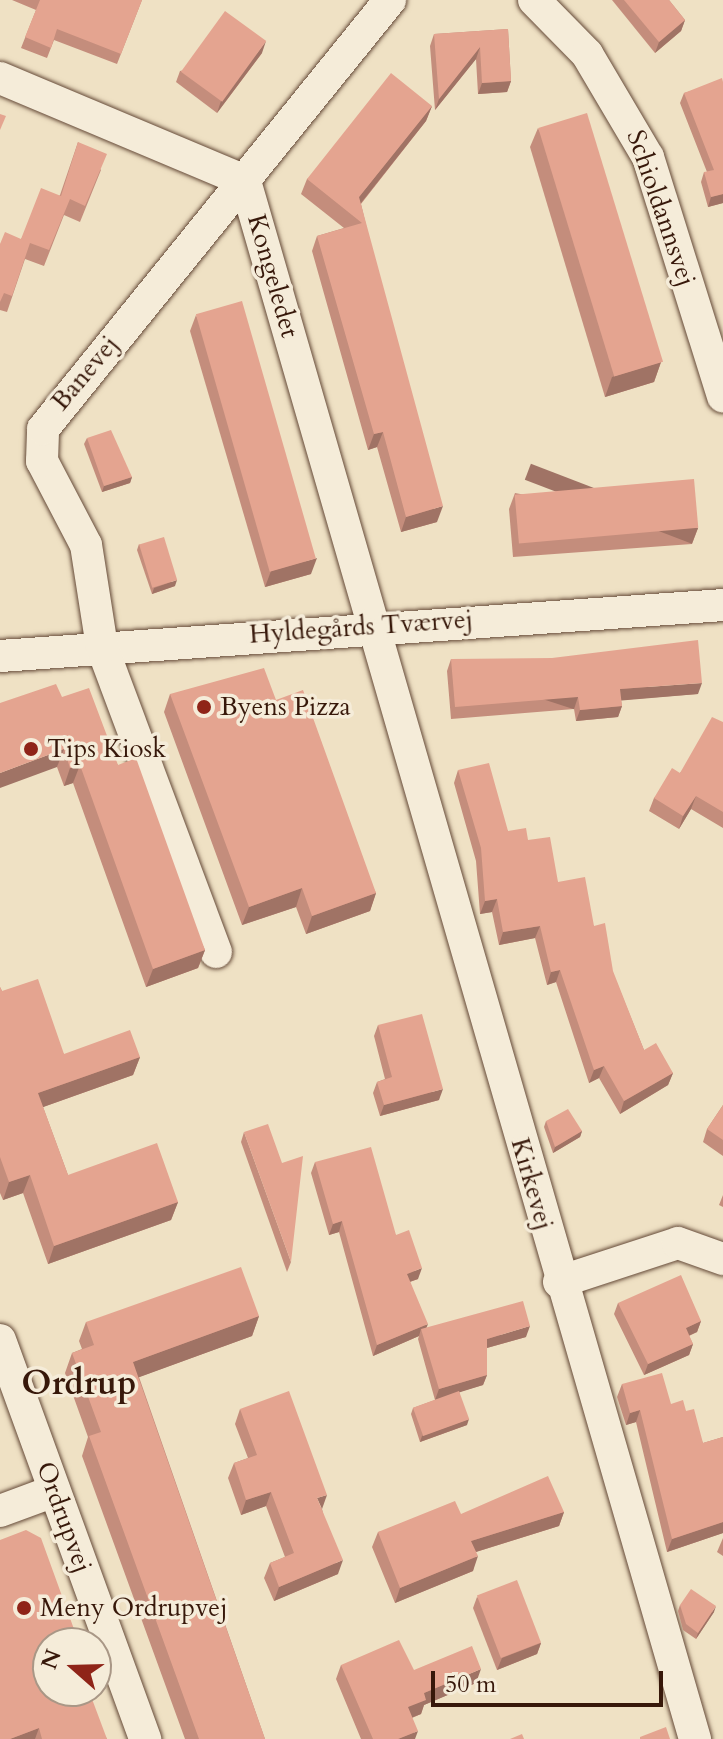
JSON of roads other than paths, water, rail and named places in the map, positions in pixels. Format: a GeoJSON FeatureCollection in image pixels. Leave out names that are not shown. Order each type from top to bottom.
{"type":"FeatureCollection","features":[{"type":"Feature","properties":{"kind":"street","name":"Banevej"},"geometry":{"type":"LineString","coordinates":[[216,952],[102,647],[86,545],[42,461],[43,429],[390,0]]}},
{"type":"Feature","properties":{"kind":"street","name":"Schioldannsvej"},"geometry":{"type":"LineString","coordinates":[[534,0],[587,54],[648,157],[723,397]]}},
{"type":"Feature","properties":{"kind":"street","name":"Kongeledet"},"geometry":{"type":"LineString","coordinates":[[0,78],[245,181],[376,627]]}},
{"type":"Feature","properties":{"kind":"street","name":"Hyldegårds Tværvej"},"geometry":{"type":"LineString","coordinates":[[0,656],[376,627],[723,605]]}},
{"type":"Feature","properties":{"kind":"street","name":"Kirkevej"},"geometry":{"type":"LineString","coordinates":[[376,627],[559,1282],[695,1739]]}},
{"type":"Feature","properties":{"kind":"street"},"geometry":{"type":"LineString","coordinates":[[559,1282],[678,1243],[723,1259]]}},
{"type":"Feature","properties":{"kind":"street","name":"Ordrupvej"},"geometry":{"type":"LineString","coordinates":[[0,1340],[145,1739]]}},
{"type":"Feature","properties":{"kind":"street"},"geometry":{"type":"LineString","coordinates":[[0,1511],[54,1491]]}},
{"type":"Feature","properties":{"kind":"place","name":"Byens Pizza"},"geometry":{"type":"Point","coordinates":[204,707]}},
{"type":"Feature","properties":{"kind":"place","name":"Tips Kiosk"},"geometry":{"type":"Point","coordinates":[31,749]}},
{"type":"Feature","properties":{"kind":"place","name":"Meny Ordrupvej"},"geometry":{"type":"Point","coordinates":[24,1608]}},
{"type":"Feature","properties":{"kind":"district","name":"Ordrup"},"geometry":{"type":"Point","coordinates":[79,1384]}}]}
